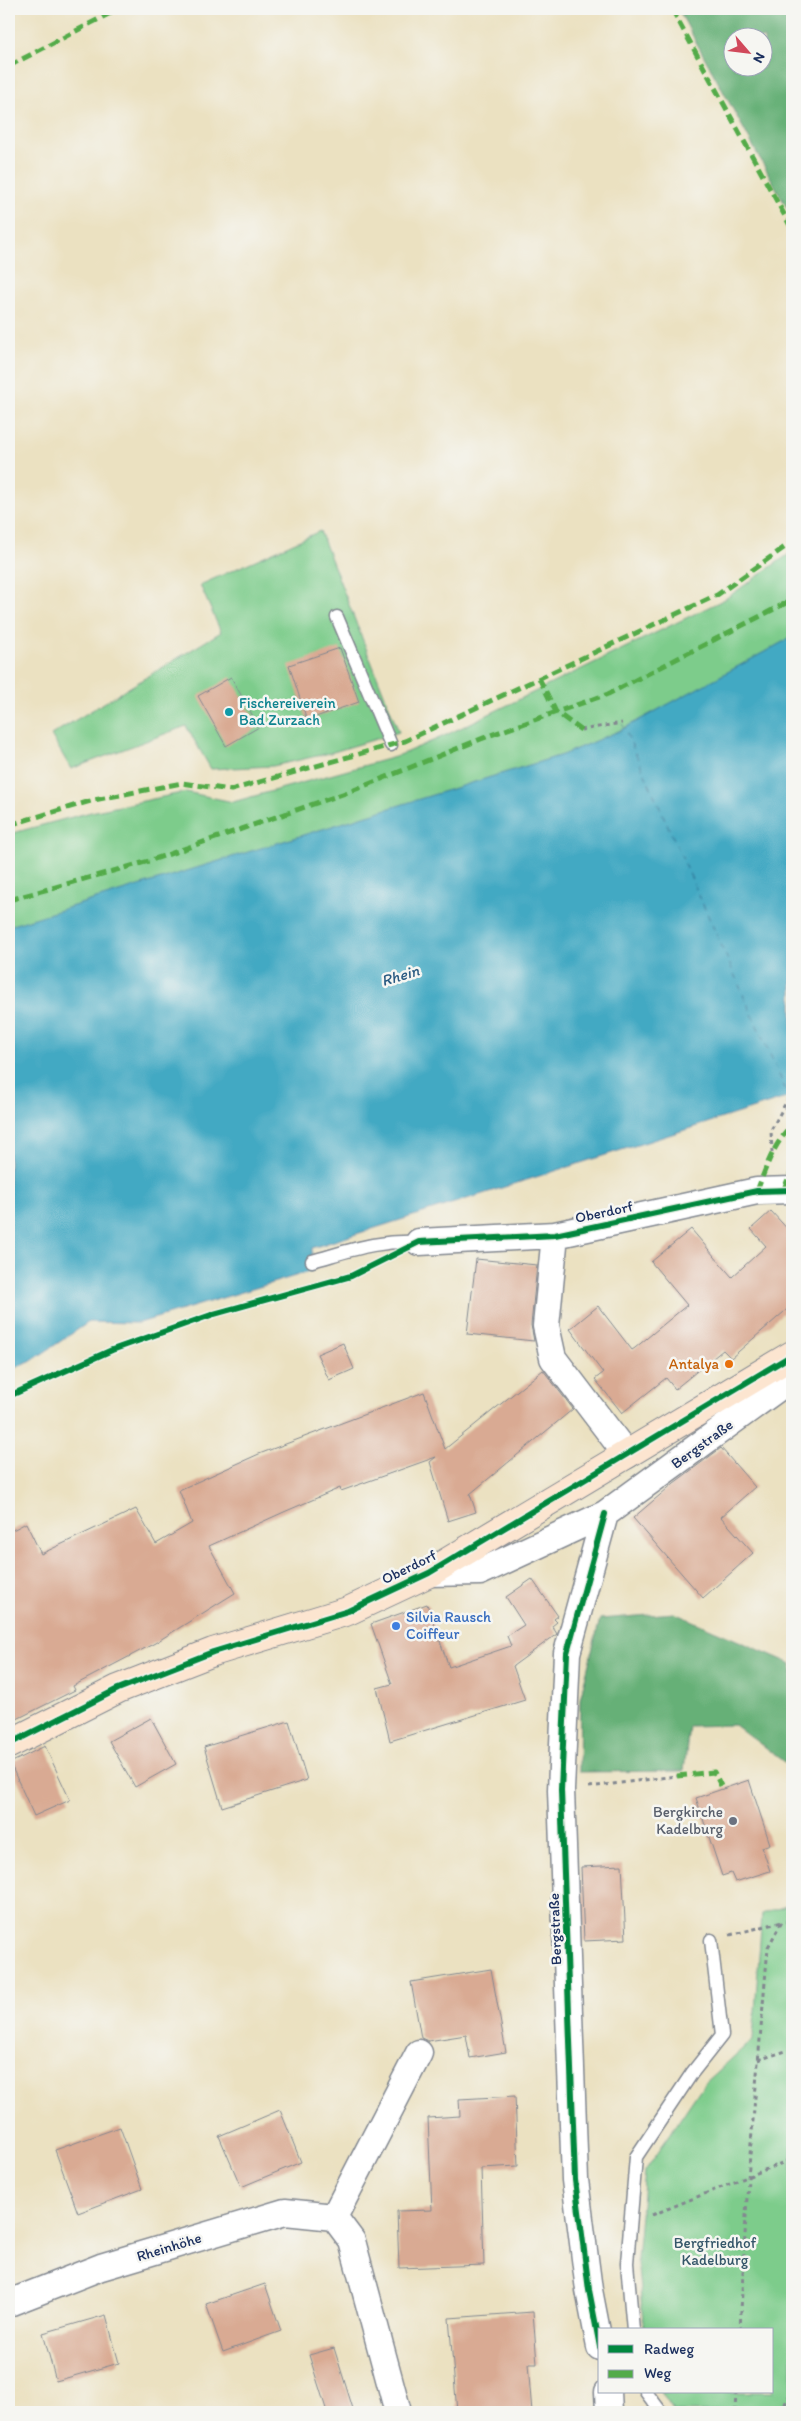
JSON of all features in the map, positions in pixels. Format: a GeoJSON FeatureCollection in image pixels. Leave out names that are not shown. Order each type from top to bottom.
{"type":"FeatureCollection","features":[{"type":"Feature","properties":{"kind":"main road","name":"Oberdorf"},"geometry":{"type":"LineString","coordinates":[[9,1744],[118,1689],[213,1652],[348,1611],[429,1573],[792,1355]]}},
{"type":"Feature","properties":{"kind":"street","name":"Oberdorf"},"geometry":{"type":"LineString","coordinates":[[420,1242],[555,1235],[757,1191],[792,1190]]}},
{"type":"Feature","properties":{"kind":"street"},"geometry":{"type":"LineString","coordinates":[[555,1235],[546,1326],[554,1358],[627,1455]]}},
{"type":"Feature","properties":{"kind":"street","name":"Bergstraße"},"geometry":{"type":"LineString","coordinates":[[429,1573],[480,1572],[605,1514],[778,1388],[792,1367]]}},
{"type":"Feature","properties":{"kind":"street","name":"Bergstraße"},"geometry":{"type":"LineString","coordinates":[[598,2337],[589,2290],[575,2180],[561,1790],[567,1653],[605,1514]]}},
{"type":"Feature","properties":{"kind":"street"},"geometry":{"type":"LineString","coordinates":[[398,2412],[352,2242],[334,2217],[419,2053]]}},
{"type":"Feature","properties":{"kind":"street","name":"Rheinhöhe"},"geometry":{"type":"LineString","coordinates":[[9,2303],[101,2267],[285,2212],[334,2217]]}},
{"type":"Feature","properties":{"kind":"street"},"geometry":{"type":"LineString","coordinates":[[608,2394],[610,2412]]}},
{"type":"Feature","properties":{"kind":"lane"},"geometry":{"type":"LineString","coordinates":[[337,617],[391,745]]}},
{"type":"Feature","properties":{"kind":"lane"},"geometry":{"type":"LineString","coordinates":[[312,1261],[368,1245],[392,1241],[420,1242]]}},
{"type":"Feature","properties":{"kind":"lane"},"geometry":{"type":"LineString","coordinates":[[633,2328],[627,2263],[636,2157],[692,2073],[722,2035],[711,1940]]}},
{"type":"Feature","properties":{"kind":"lane"},"geometry":{"type":"LineString","coordinates":[[648,2394],[661,2412]]}},
{"type":"Feature","properties":{"kind":"path"},"geometry":{"type":"LineString","coordinates":[[581,730],[622,723]]}},
{"type":"Feature","properties":{"kind":"path"},"geometry":{"type":"LineString","coordinates":[[772,1152],[771,1130],[789,1097]]}},
{"type":"Feature","properties":{"kind":"path"},"geometry":{"type":"LineString","coordinates":[[561,1790],[677,1776]]}},
{"type":"Feature","properties":{"kind":"path"},"geometry":{"type":"LineString","coordinates":[[711,1940],[792,1921]]}},
{"type":"Feature","properties":{"kind":"path"},"geometry":{"type":"LineString","coordinates":[[740,2328],[748,2178],[768,1947],[782,1922]]}},
{"type":"Feature","properties":{"kind":"path"},"geometry":{"type":"LineString","coordinates":[[758,2060],[792,2048]]}},
{"type":"Feature","properties":{"kind":"path"},"geometry":{"type":"LineString","coordinates":[[630,2223],[748,2178],[792,2159]]}},
{"type":"Feature","properties":{"kind":"path"},"geometry":{"type":"LineString","coordinates":[[781,2412],[792,2390]]}},
{"type":"Feature","properties":{"kind":"path"},"geometry":{"type":"LineString","coordinates":[[735,2412],[736,2394]]}},
{"type":"Feature","properties":{"kind":"green space"},"geometry":{"type":"Polygon","coordinates":[[[678,9],[792,9],[792,217],[678,9]]]}},
{"type":"Feature","properties":{"kind":"green space"},"geometry":{"type":"Polygon","coordinates":[[[320,531],[399,732],[330,753],[273,766],[211,769],[186,726],[71,769],[51,735],[221,632],[200,585],[320,531]]]}},
{"type":"Feature","properties":{"kind":"green space"},"geometry":{"type":"Polygon","coordinates":[[[792,552],[792,637],[619,731],[562,755],[9,926],[9,834],[91,812],[186,792],[233,802],[395,757],[442,737],[725,599],[792,552]]]}},
{"type":"Feature","properties":{"kind":"green space"},"geometry":{"type":"Polygon","coordinates":[[[674,1613],[792,1664],[792,1768],[735,1725],[689,1726],[684,1771],[579,1772],[580,1699],[600,1619],[674,1613]]]}},
{"type":"Feature","properties":{"kind":"green space","name":"Bergfriedhof Kadelburg"},"geometry":{"type":"Polygon","coordinates":[[[792,1904],[792,2412],[674,2412],[662,2394],[774,2394],[774,2328],[644,2328],[637,2259],[645,2171],[703,2085],[753,2039],[762,1914],[792,1904]]]}},
{"type":"Feature","properties":{"kind":"water","name":"Rhein"},"geometry":{"type":"Polygon","coordinates":[[[792,637],[792,1096],[312,1248],[312,1271],[139,1323],[89,1322],[30,1362],[9,1370],[9,926],[562,755],[619,731],[792,637]]]}},
{"type":"Feature","properties":{"kind":"building"},"geometry":{"type":"Polygon","coordinates":[[[340,648],[359,702],[307,720],[289,665],[340,648]]]}},
{"type":"Feature","properties":{"kind":"building","name":"Fischereiverein Bad Zurzach"},"geometry":{"type":"Polygon","coordinates":[[[231,677],[259,727],[226,746],[198,696],[231,677]]]}},
{"type":"Feature","properties":{"kind":"building"},"geometry":{"type":"Polygon","coordinates":[[[771,1211],[792,1234],[792,1305],[731,1358],[723,1350],[675,1389],[666,1378],[622,1413],[595,1379],[603,1373],[570,1329],[598,1306],[632,1350],[687,1305],[651,1262],[691,1229],[732,1277],[766,1246],[751,1229],[771,1211]]]}},
{"type":"Feature","properties":{"kind":"building"},"geometry":{"type":"Polygon","coordinates":[[[476,1259],[537,1265],[531,1325],[534,1341],[467,1334],[476,1259]]]}},
{"type":"Feature","properties":{"kind":"building"},"geometry":{"type":"Polygon","coordinates":[[[343,1343],[354,1369],[329,1380],[317,1354],[343,1343]]]}},
{"type":"Feature","properties":{"kind":"building"},"geometry":{"type":"Polygon","coordinates":[[[543,1370],[573,1409],[470,1494],[476,1512],[448,1521],[430,1462],[436,1457],[341,1491],[340,1488],[284,1512],[209,1546],[235,1593],[155,1643],[73,1686],[75,1690],[9,1723],[9,1532],[26,1523],[41,1554],[136,1509],[156,1544],[192,1523],[179,1490],[259,1454],[424,1392],[445,1449],[543,1370]]]}},
{"type":"Feature","properties":{"kind":"building"},"geometry":{"type":"Polygon","coordinates":[[[721,1448],[755,1487],[721,1517],[753,1553],[703,1598],[633,1518],[674,1483],[721,1448]]]}},
{"type":"Feature","properties":{"kind":"building"},"geometry":{"type":"Polygon","coordinates":[[[532,1579],[558,1616],[554,1619],[557,1622],[552,1626],[557,1634],[513,1666],[525,1700],[390,1741],[377,1688],[392,1684],[371,1624],[427,1604],[449,1667],[511,1646],[507,1636],[524,1625],[506,1597],[532,1579]]]}},
{"type":"Feature","properties":{"kind":"building"},"geometry":{"type":"Polygon","coordinates":[[[151,1718],[176,1764],[135,1787],[109,1741],[151,1718]]]}},
{"type":"Feature","properties":{"kind":"building"},"geometry":{"type":"Polygon","coordinates":[[[289,1721],[307,1780],[222,1807],[204,1747],[289,1721]]]}},
{"type":"Feature","properties":{"kind":"building"},"geometry":{"type":"Polygon","coordinates":[[[45,1746],[70,1800],[34,1816],[10,1763],[45,1746]]]}},
{"type":"Feature","properties":{"kind":"building","name":"Bergkirche Kadelburg"},"geometry":{"type":"Polygon","coordinates":[[[749,1780],[770,1844],[762,1847],[770,1871],[735,1882],[731,1873],[722,1876],[696,1798],[749,1780]]]}},
{"type":"Feature","properties":{"kind":"building"},"geometry":{"type":"Polygon","coordinates":[[[622,1865],[626,1939],[584,1941],[581,1867],[622,1865]]]}},
{"type":"Feature","properties":{"kind":"building"},"geometry":{"type":"Polygon","coordinates":[[[491,1969],[506,2052],[470,2058],[466,2035],[428,2041],[421,2038],[411,1982],[491,1969]]]}},
{"type":"Feature","properties":{"kind":"building"},"geometry":{"type":"Polygon","coordinates":[[[515,2096],[518,2166],[481,2168],[484,2265],[399,2268],[397,2211],[432,2210],[428,2118],[460,2116],[459,2099],[515,2096]]]}},
{"type":"Feature","properties":{"kind":"building"},"geometry":{"type":"Polygon","coordinates":[[[280,2110],[301,2162],[241,2187],[219,2136],[280,2110]]]}},
{"type":"Feature","properties":{"kind":"building"},"geometry":{"type":"Polygon","coordinates":[[[120,2127],[142,2189],[78,2213],[55,2150],[120,2127]]]}},
{"type":"Feature","properties":{"kind":"building"},"geometry":{"type":"Polygon","coordinates":[[[265,2284],[281,2331],[223,2352],[206,2304],[265,2284]]]}},
{"type":"Feature","properties":{"kind":"building"},"geometry":{"type":"Polygon","coordinates":[[[533,2312],[537,2364],[528,2364],[532,2412],[457,2412],[449,2318],[533,2312]]]}},
{"type":"Feature","properties":{"kind":"building"},"geometry":{"type":"Polygon","coordinates":[[[106,2315],[119,2363],[56,2381],[43,2333],[106,2315]]]}},
{"type":"Feature","properties":{"kind":"building"},"geometry":{"type":"Polygon","coordinates":[[[334,2348],[354,2412],[327,2412],[309,2355],[334,2348]]]}},
{"type":"Feature","properties":{"kind":"ferry route"},"geometry":{"type":"LineString","coordinates":[[622,723],[789,1097]]}},
{"type":"Feature","properties":{"kind":"marked path"},"geometry":{"type":"LineString","coordinates":[[9,66],[118,9]]}},
{"type":"Feature","properties":{"kind":"marked path"},"geometry":{"type":"LineString","coordinates":[[672,9],[792,229]]}},
{"type":"Feature","properties":{"kind":"marked path"},"geometry":{"type":"LineString","coordinates":[[9,825],[94,800],[182,783],[231,790],[405,741],[717,595],[792,542]]}},
{"type":"Feature","properties":{"kind":"marked path"},"geometry":{"type":"LineString","coordinates":[[9,900],[149,861],[354,790],[491,735],[608,694],[792,600]]}},
{"type":"Feature","properties":{"kind":"marked path"},"geometry":{"type":"LineString","coordinates":[[539,678],[556,712],[581,730]]}},
{"type":"Feature","properties":{"kind":"marked path"},"geometry":{"type":"LineString","coordinates":[[757,1191],[775,1148],[792,1126]]}},
{"type":"Feature","properties":{"kind":"marked path"},"geometry":{"type":"LineString","coordinates":[[784,1189],[792,1169]]}},
{"type":"Feature","properties":{"kind":"marked path"},"geometry":{"type":"LineString","coordinates":[[677,1776],[714,1772],[721,1786]]}},
{"type":"Feature","properties":{"kind":"cycle path"},"geometry":{"type":"LineString","coordinates":[[9,1396],[112,1350],[214,1314],[351,1276],[419,1242],[555,1235],[757,1191],[792,1190]]}},
{"type":"Feature","properties":{"kind":"cycle path"},"geometry":{"type":"LineString","coordinates":[[9,1744],[118,1689],[213,1652],[348,1611],[429,1573],[792,1355]]}},
{"type":"Feature","properties":{"kind":"cycle path"},"geometry":{"type":"LineString","coordinates":[[598,2337],[589,2290],[575,2180],[561,1790],[567,1653],[605,1514]]}},
{"type":"Feature","properties":{"kind":"place","name":"Fischereiverein Bad Zurzach"},"geometry":{"type":"Point","coordinates":[229,712]}},
{"type":"Feature","properties":{"kind":"place","name":"Antalya"},"geometry":{"type":"Point","coordinates":[729,1364]}},
{"type":"Feature","properties":{"kind":"place","name":"Silvia Rausch Coiffeur"},"geometry":{"type":"Point","coordinates":[396,1626]}},
{"type":"Feature","properties":{"kind":"place","name":"Bergkirche Kadelburg"},"geometry":{"type":"Point","coordinates":[733,1821]}}]}
